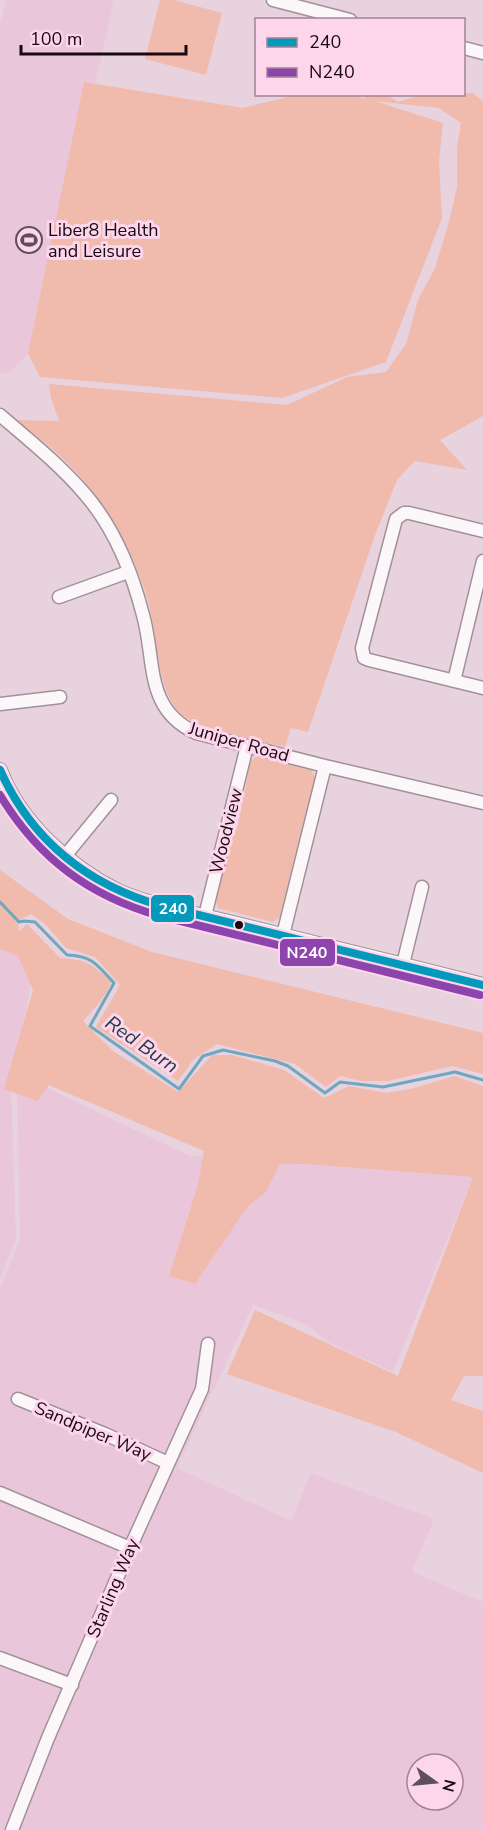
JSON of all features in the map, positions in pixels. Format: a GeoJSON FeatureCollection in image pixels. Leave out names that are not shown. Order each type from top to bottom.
{"type":"FeatureCollection","features":[{"type":"Feature","properties":{"kind":"street"},"geometry":{"type":"LineString","coordinates":[[273,0],[342,18]]}},
{"type":"Feature","properties":{"kind":"street"},"geometry":{"type":"LineString","coordinates":[[465,48],[483,53]]}},
{"type":"Feature","properties":{"kind":"street","name":"Juniper Road"},"geometry":{"type":"LineString","coordinates":[[0,415],[65,472],[85,494],[111,532],[144,615],[158,697],[172,718],[183,727],[196,733],[325,766],[483,803]]}},
{"type":"Feature","properties":{"kind":"street"},"geometry":{"type":"LineString","coordinates":[[483,531],[409,513],[404,513],[396,519],[362,648],[364,658],[369,660],[483,688]]}},
{"type":"Feature","properties":{"kind":"street"},"geometry":{"type":"LineString","coordinates":[[454,681],[483,561]]}},
{"type":"Feature","properties":{"kind":"street"},"geometry":{"type":"LineString","coordinates":[[59,597],[128,572]]}},
{"type":"Feature","properties":{"kind":"street"},"geometry":{"type":"LineString","coordinates":[[0,704],[60,697]]}},
{"type":"Feature","properties":{"kind":"street","name":"Woodview"},"geometry":{"type":"LineString","coordinates":[[205,916],[247,746]]}},
{"type":"Feature","properties":{"kind":"street"},"geometry":{"type":"LineString","coordinates":[[283,935],[325,766]]}},
{"type":"Feature","properties":{"kind":"street"},"geometry":{"type":"LineString","coordinates":[[0,770],[17,804],[32,824],[83,870],[119,891],[205,916],[483,985]]}},
{"type":"Feature","properties":{"kind":"street"},"geometry":{"type":"LineString","coordinates":[[65,856],[111,800]]}},
{"type":"Feature","properties":{"kind":"street"},"geometry":{"type":"LineString","coordinates":[[403,964],[422,887]]}},
{"type":"Feature","properties":{"kind":"street","name":"Starling Way"},"geometry":{"type":"LineString","coordinates":[[12,1830],[48,1738],[202,1389],[208,1344]]}},
{"type":"Feature","properties":{"kind":"street","name":"Sandpiper Way"},"geometry":{"type":"LineString","coordinates":[[18,1399],[105,1434],[168,1463]]}},
{"type":"Feature","properties":{"kind":"street"},"geometry":{"type":"LineString","coordinates":[[0,1493],[130,1548]]}},
{"type":"Feature","properties":{"kind":"street"},"geometry":{"type":"LineString","coordinates":[[0,1658],[72,1684]]}},
{"type":"Feature","properties":{"kind":"shaded area"},"geometry":{"type":"Polygon","coordinates":[[[6,0],[114,0],[95,84],[84,82],[28,353],[10,372],[0,373],[0,24],[6,0]]]}},
{"type":"Feature","properties":{"kind":"shaded area"},"geometry":{"type":"Polygon","coordinates":[[[160,0],[174,0],[222,13],[206,75],[145,59],[160,0]]]}},
{"type":"Feature","properties":{"kind":"shaded area"},"geometry":{"type":"Polygon","coordinates":[[[84,82],[243,108],[292,96],[356,96],[366,99],[364,96],[389,96],[398,102],[417,96],[465,96],[465,93],[472,93],[483,101],[483,416],[440,440],[467,470],[415,461],[397,480],[375,535],[308,732],[291,728],[285,747],[216,730],[181,714],[173,704],[162,676],[147,597],[140,576],[110,516],[97,497],[67,463],[15,420],[59,421],[49,384],[287,405],[347,377],[386,372],[406,344],[418,300],[435,268],[449,222],[457,187],[457,148],[461,123],[439,108],[375,101],[443,123],[439,161],[442,218],[386,362],[282,398],[40,377],[28,353],[84,82]]]}},
{"type":"Feature","properties":{"kind":"shaded area"},"geometry":{"type":"Polygon","coordinates":[[[257,756],[311,770],[316,779],[282,916],[273,922],[218,908],[215,897],[231,833],[237,829],[248,775],[246,771],[249,763],[257,756]]]}},
{"type":"Feature","properties":{"kind":"shaded area"},"geometry":{"type":"Polygon","coordinates":[[[0,870],[68,919],[152,952],[483,1033],[483,1074],[452,1066],[388,1081],[361,1081],[340,1076],[326,1087],[295,1064],[217,1044],[194,1059],[178,1081],[96,1027],[120,985],[95,957],[66,948],[46,925],[31,914],[18,921],[19,932],[27,924],[60,958],[88,964],[111,982],[95,1008],[83,1021],[113,1051],[178,1092],[212,1055],[232,1055],[284,1070],[324,1098],[349,1086],[386,1093],[410,1089],[455,1076],[483,1086],[483,1376],[464,1376],[451,1400],[483,1411],[483,1473],[396,1432],[227,1374],[255,1310],[398,1376],[473,1177],[280,1164],[265,1193],[247,1207],[195,1284],[169,1276],[198,1185],[204,1151],[49,1085],[37,1101],[4,1089],[33,990],[18,956],[0,949],[0,870]]]}},
{"type":"Feature","properties":{"kind":"shaded area"},"geometry":{"type":"Polygon","coordinates":[[[0,911],[37,952],[11,1087],[16,1239],[0,1278],[0,911]]]}},
{"type":"Feature","properties":{"kind":"shaded area"},"geometry":{"type":"Polygon","coordinates":[[[17,1074],[190,1156],[473,1177],[393,1372],[328,1342],[308,1325],[253,1305],[177,1468],[291,1521],[311,1473],[434,1519],[412,1572],[483,1602],[483,1830],[0,1830],[0,1289],[20,1240],[17,1074]]]}},
{"type":"Feature","properties":{"kind":"waterway","name":"Red Burn"},"geometry":{"type":"LineString","coordinates":[[0,902],[19,922],[35,922],[67,955],[83,957],[103,971],[114,983],[90,1026],[179,1089],[203,1056],[223,1050],[288,1066],[325,1093],[340,1082],[383,1087],[455,1072],[483,1080]]}},
{"type":"Feature","properties":{"kind":"transit line","name":"240"},"geometry":{"type":"LineString","coordinates":[[0,770],[28,818],[46,839],[65,857],[110,886],[162,906],[483,985]]}},
{"type":"Feature","properties":{"kind":"transit line","name":"N240"},"geometry":{"type":"LineString","coordinates":[[0,795],[31,838],[49,856],[88,886],[110,898],[160,916],[480,995]]}},
{"type":"Feature","properties":{"kind":"place","name":"Liber8 Health and Leisure"},"geometry":{"type":"Point","coordinates":[29,240]}}]}
